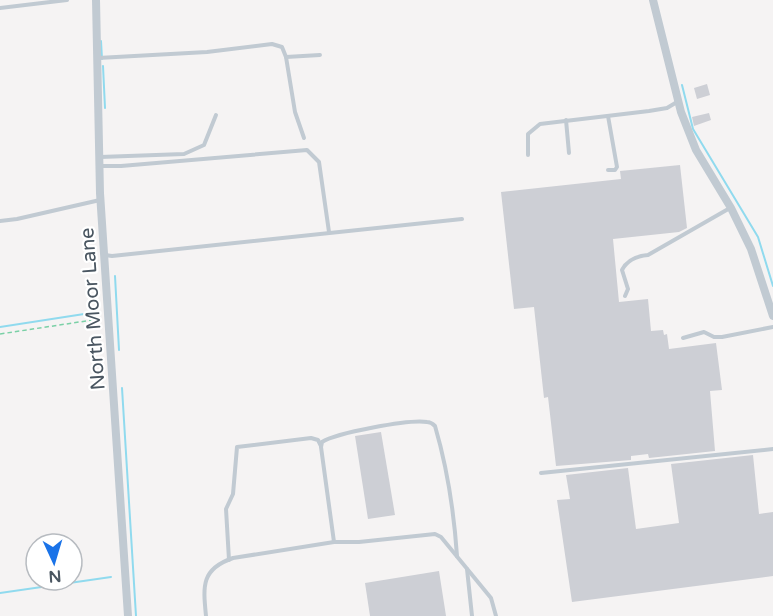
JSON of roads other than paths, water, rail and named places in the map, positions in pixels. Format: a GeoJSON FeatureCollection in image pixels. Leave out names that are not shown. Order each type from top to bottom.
{"type":"FeatureCollection","features":[{"type":"Feature","properties":{"kind":"street","name":"North Moor Lane"},"geometry":{"type":"LineString","coordinates":[[96,0],[100,200],[128,616]]}},
{"type":"Feature","properties":{"kind":"street"},"geometry":{"type":"LineString","coordinates":[[653,0],[678,102],[696,150],[731,208],[751,249],[771,303],[773,316]]}},
{"type":"Feature","properties":{"kind":"lane"},"geometry":{"type":"LineString","coordinates":[[0,8],[67,0]]}},
{"type":"Feature","properties":{"kind":"lane"},"geometry":{"type":"LineString","coordinates":[[97,58],[207,52],[272,44],[282,47],[286,57],[295,112],[304,138]]}},
{"type":"Feature","properties":{"kind":"lane"},"geometry":{"type":"LineString","coordinates":[[286,57],[320,55]]}},
{"type":"Feature","properties":{"kind":"lane"},"geometry":{"type":"LineString","coordinates":[[528,155],[528,134],[540,124],[667,108],[678,102]]}},
{"type":"Feature","properties":{"kind":"lane"},"geometry":{"type":"LineString","coordinates":[[99,162],[184,154],[204,145],[216,115]]}},
{"type":"Feature","properties":{"kind":"lane"},"geometry":{"type":"LineString","coordinates":[[608,116],[617,166],[615,170],[608,170]]}},
{"type":"Feature","properties":{"kind":"lane"},"geometry":{"type":"LineString","coordinates":[[566,120],[569,153]]}},
{"type":"Feature","properties":{"kind":"lane"},"geometry":{"type":"LineString","coordinates":[[99,162],[121,166],[307,150],[319,162],[329,232]]}},
{"type":"Feature","properties":{"kind":"lane"},"geometry":{"type":"LineString","coordinates":[[0,221],[100,200]]}},
{"type":"Feature","properties":{"kind":"lane"},"geometry":{"type":"LineString","coordinates":[[625,296],[628,289],[622,270],[624,265],[638,256],[648,255],[731,208]]}},
{"type":"Feature","properties":{"kind":"lane"},"geometry":{"type":"LineString","coordinates":[[104,255],[462,219]]}},
{"type":"Feature","properties":{"kind":"lane"},"geometry":{"type":"LineString","coordinates":[[683,338],[704,332],[714,337],[722,337],[773,327]]}},
{"type":"Feature","properties":{"kind":"lane"},"geometry":{"type":"LineString","coordinates":[[321,447],[325,440],[355,432],[411,422],[428,422],[435,426],[446,476],[458,557]]}},
{"type":"Feature","properties":{"kind":"lane"},"geometry":{"type":"LineString","coordinates":[[229,560],[226,509],[233,494],[237,447],[311,438],[318,440],[321,447],[334,542]]}},
{"type":"Feature","properties":{"kind":"lane"},"geometry":{"type":"LineString","coordinates":[[541,473],[773,449]]}},
{"type":"Feature","properties":{"kind":"lane"},"geometry":{"type":"LineString","coordinates":[[206,616],[203,592],[206,579],[221,562],[334,542],[359,542],[435,534],[441,537],[491,598],[496,616]]}},
{"type":"Feature","properties":{"kind":"lane"},"geometry":{"type":"LineString","coordinates":[[467,568],[471,616]]}},
{"type":"Feature","properties":{"kind":"waterway"},"geometry":{"type":"LineString","coordinates":[[101,41],[102,59]]}},
{"type":"Feature","properties":{"kind":"waterway"},"geometry":{"type":"LineString","coordinates":[[103,66],[105,108]]}},
{"type":"Feature","properties":{"kind":"waterway"},"geometry":{"type":"LineString","coordinates":[[682,85],[693,129],[758,237],[773,286]]}},
{"type":"Feature","properties":{"kind":"waterway"},"geometry":{"type":"LineString","coordinates":[[115,276],[119,350]]}},
{"type":"Feature","properties":{"kind":"waterway"},"geometry":{"type":"LineString","coordinates":[[0,327],[97,312]]}},
{"type":"Feature","properties":{"kind":"waterway"},"geometry":{"type":"LineString","coordinates":[[122,388],[136,616]]}},
{"type":"Feature","properties":{"kind":"waterway"},"geometry":{"type":"LineString","coordinates":[[0,593],[111,577]]}}]}
